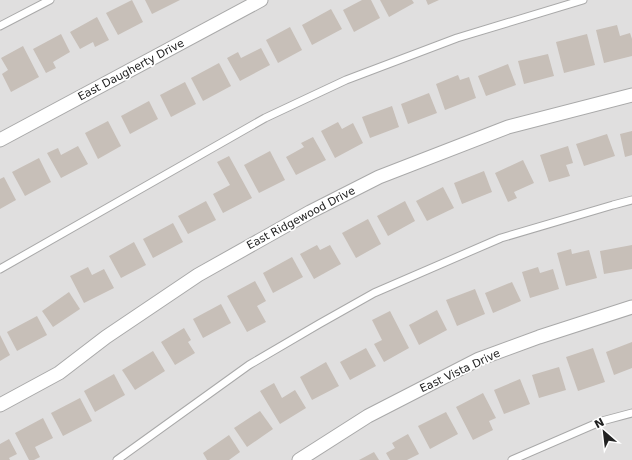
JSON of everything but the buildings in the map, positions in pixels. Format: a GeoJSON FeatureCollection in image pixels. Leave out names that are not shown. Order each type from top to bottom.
{"type":"FeatureCollection","features":[{"type":"Feature","properties":{"kind":"street","name":"East Daugherty Drive"},"geometry":{"type":"LineString","coordinates":[[0,140],[261,0]]}},
{"type":"Feature","properties":{"kind":"street","name":"East Ridgewood Drive"},"geometry":{"type":"LineString","coordinates":[[0,405],[58,373],[106,337],[198,274],[310,212],[379,177],[508,127],[632,95]]}},
{"type":"Feature","properties":{"kind":"street","name":"East Vista Drive"},"geometry":{"type":"LineString","coordinates":[[299,460],[368,416],[479,359],[539,337],[632,307]]}},
{"type":"Feature","properties":{"kind":"lane"},"geometry":{"type":"LineString","coordinates":[[0,26],[50,0]]}},
{"type":"Feature","properties":{"kind":"lane"},"geometry":{"type":"LineString","coordinates":[[0,269],[265,118],[346,80],[457,38],[583,0]]}},
{"type":"Feature","properties":{"kind":"lane"},"geometry":{"type":"LineString","coordinates":[[117,460],[249,365],[374,293],[501,238],[632,200]]}},
{"type":"Feature","properties":{"kind":"lane"},"geometry":{"type":"LineString","coordinates":[[512,460],[602,421],[632,413]]}},
{"type":"Feature","properties":{"kind":"shaded area"},"geometry":{"type":"Polygon","coordinates":[[[0,0],[632,0],[632,460],[0,460],[0,0]]]}}]}
